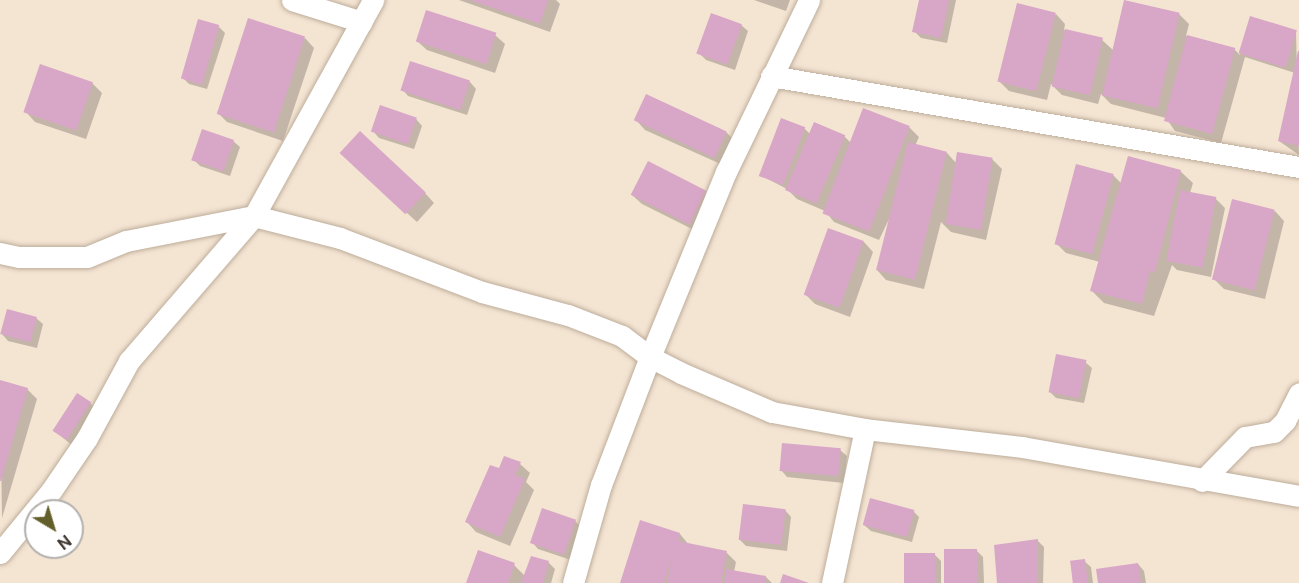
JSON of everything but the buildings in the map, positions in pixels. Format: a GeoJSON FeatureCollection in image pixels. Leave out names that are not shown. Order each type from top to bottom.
{"type":"FeatureCollection","features":[{"type":"Feature","properties":{"kind":"street"},"geometry":{"type":"LineString","coordinates":[[292,0],[362,22]]}},
{"type":"Feature","properties":{"kind":"street"},"geometry":{"type":"LineString","coordinates":[[0,554],[51,491],[87,438],[129,361],[254,216],[373,0]]}},
{"type":"Feature","properties":{"kind":"street"},"geometry":{"type":"LineString","coordinates":[[573,583],[602,485],[650,357],[726,172],[809,0]]}},
{"type":"Feature","properties":{"kind":"street"},"geometry":{"type":"LineString","coordinates":[[771,76],[1299,167]]}},
{"type":"Feature","properties":{"kind":"street"},"geometry":{"type":"LineString","coordinates":[[0,253],[19,257],[87,257],[126,241],[254,216],[340,238],[482,292],[568,315],[622,336],[650,357],[772,412],[865,429],[1022,447],[1202,481],[1299,496]]}},
{"type":"Feature","properties":{"kind":"street"},"geometry":{"type":"LineString","coordinates":[[1202,481],[1245,437],[1274,432],[1285,421],[1299,393]]}},
{"type":"Feature","properties":{"kind":"street"},"geometry":{"type":"LineString","coordinates":[[832,583],[865,429]]}}]}
